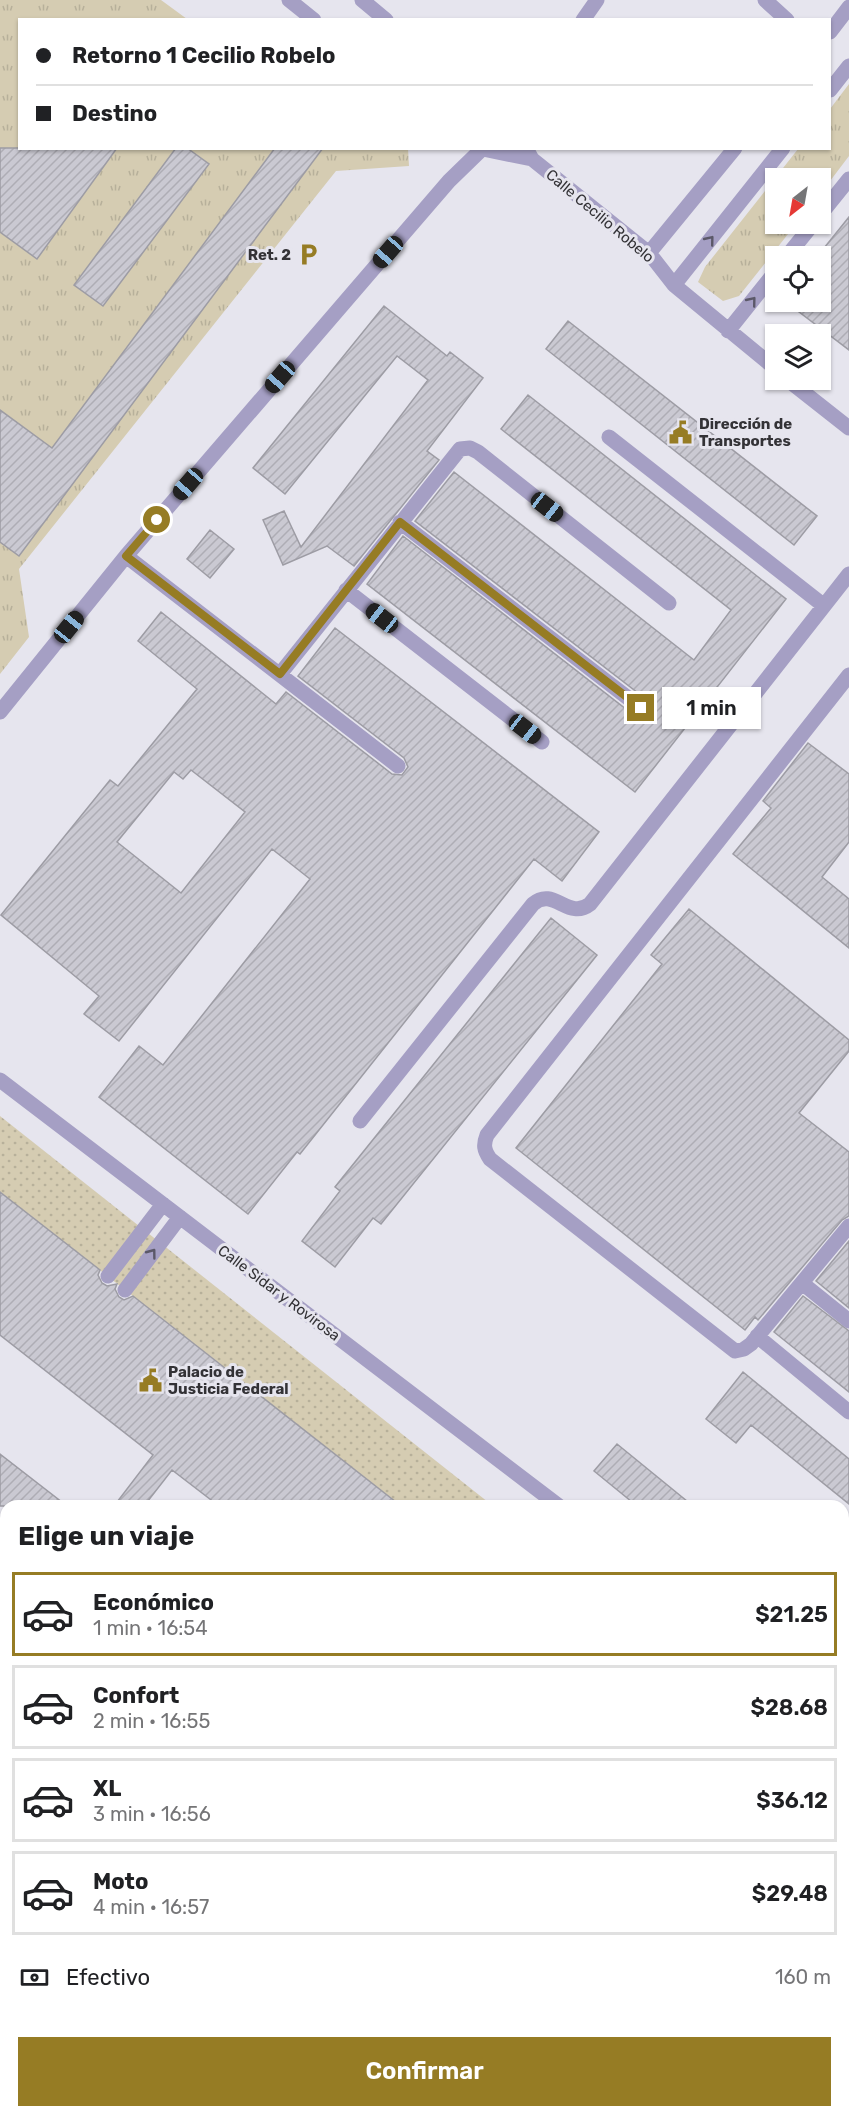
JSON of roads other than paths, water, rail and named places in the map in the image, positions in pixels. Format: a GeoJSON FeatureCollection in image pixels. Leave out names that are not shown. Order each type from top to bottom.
{"type":"FeatureCollection","features":[{"type":"Feature","properties":{"kind":"street"},"geometry":{"type":"LineString","coordinates":[[289,0],[312,18]]}},
{"type":"Feature","properties":{"kind":"street"},"geometry":{"type":"LineString","coordinates":[[362,0],[384,18]]}},
{"type":"Feature","properties":{"kind":"street"},"geometry":{"type":"LineString","coordinates":[[584,18],[597,0]]}},
{"type":"Feature","properties":{"kind":"street"},"geometry":{"type":"LineString","coordinates":[[765,0],[785,18]]}},
{"type":"Feature","properties":{"kind":"street"},"geometry":{"type":"LineString","coordinates":[[831,31],[849,7]]}},
{"type":"Feature","properties":{"kind":"street"},"geometry":{"type":"LineString","coordinates":[[831,89],[849,66]]}},
{"type":"Feature","properties":{"kind":"street"},"geometry":{"type":"LineString","coordinates":[[0,712],[126,556],[449,181],[480,150]]}},
{"type":"Feature","properties":{"kind":"street","name":"Calle Cecilio Robelo"},"geometry":{"type":"LineString","coordinates":[[491,150],[529,154],[649,253],[674,285],[765,360]]}},
{"type":"Feature","properties":{"kind":"street"},"geometry":{"type":"LineString","coordinates":[[649,253],[733,150]]}},
{"type":"Feature","properties":{"kind":"street"},"geometry":{"type":"LineString","coordinates":[[674,285],[781,150]]}},
{"type":"Feature","properties":{"kind":"street"},"geometry":{"type":"LineString","coordinates":[[831,201],[849,179]]}},
{"type":"Feature","properties":{"kind":"street"},"geometry":{"type":"LineString","coordinates":[[795,246],[805,234]]}},
{"type":"Feature","properties":{"kind":"street"},"geometry":{"type":"LineString","coordinates":[[728,331],[765,285]]}},
{"type":"Feature","properties":{"kind":"street"},"geometry":{"type":"LineString","coordinates":[[801,390],[849,428]]}},
{"type":"Feature","properties":{"kind":"street"},"geometry":{"type":"LineString","coordinates":[[609,437],[823,605]]}},
{"type":"Feature","properties":{"kind":"street"},"geometry":{"type":"LineString","coordinates":[[280,674],[453,454],[460,449],[470,448],[669,603]]}},
{"type":"Feature","properties":{"kind":"street"},"geometry":{"type":"LineString","coordinates":[[400,522],[641,708]]}},
{"type":"Feature","properties":{"kind":"street"},"geometry":{"type":"LineString","coordinates":[[126,556],[399,766]]}},
{"type":"Feature","properties":{"kind":"street"},"geometry":{"type":"LineString","coordinates":[[360,1121],[533,904],[540,898],[549,897],[574,910],[583,909],[590,904],[849,574]]}},
{"type":"Feature","properties":{"kind":"street"},"geometry":{"type":"LineString","coordinates":[[346,590],[543,742]]}},
{"type":"Feature","properties":{"kind":"street"},"geometry":{"type":"LineString","coordinates":[[849,675],[487,1135],[484,1143],[485,1152],[490,1159],[735,1351],[744,1349],[757,1336],[849,1226]]}},
{"type":"Feature","properties":{"kind":"street","name":"Calle Sidar y Rovirosa"},"geometry":{"type":"LineString","coordinates":[[0,1080],[551,1500]]}},
{"type":"Feature","properties":{"kind":"street"},"geometry":{"type":"LineString","coordinates":[[108,1276],[163,1204]]}},
{"type":"Feature","properties":{"kind":"street"},"geometry":{"type":"LineString","coordinates":[[125,1290],[180,1217]]}},
{"type":"Feature","properties":{"kind":"street"},"geometry":{"type":"LineString","coordinates":[[802,1283],[849,1322]]}},
{"type":"Feature","properties":{"kind":"street"},"geometry":{"type":"LineString","coordinates":[[757,1336],[849,1412]]}},
{"type":"Feature","properties":{"kind":"place","name":"Ret. 2"},"geometry":{"type":"Point","coordinates":[309,255]}},
{"type":"Feature","properties":{"kind":"place","name":"Dirección de Transportes"},"geometry":{"type":"Point","coordinates":[681,433]}},
{"type":"Feature","properties":{"kind":"place","name":"Palacio de Justicia Federal"},"geometry":{"type":"Point","coordinates":[150,1381]}}]}
